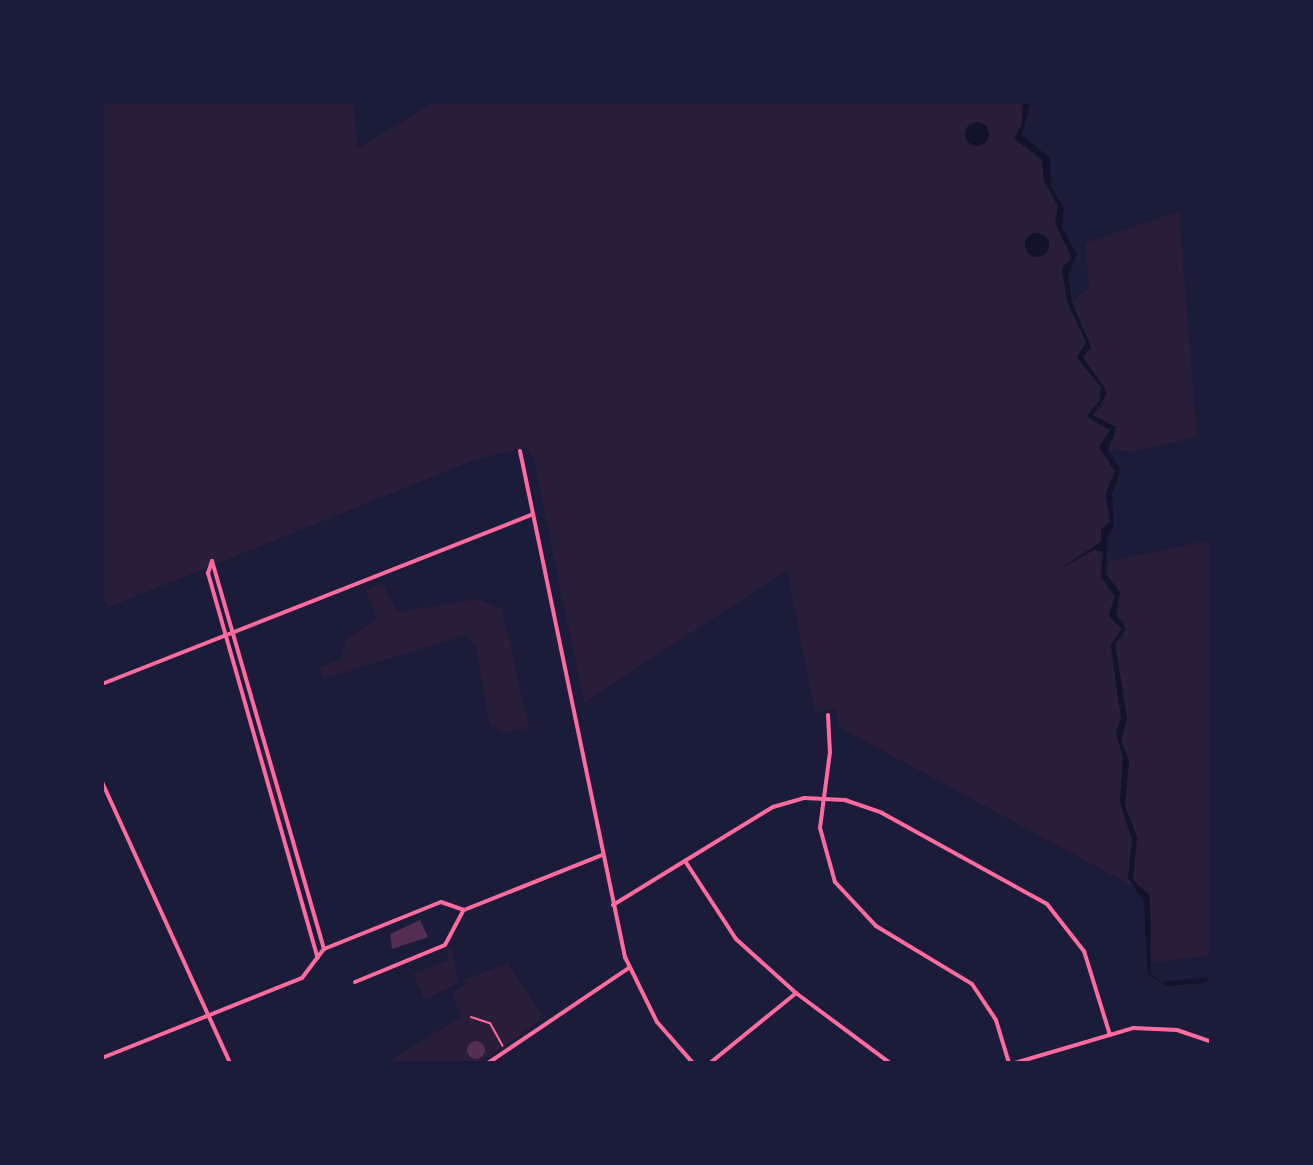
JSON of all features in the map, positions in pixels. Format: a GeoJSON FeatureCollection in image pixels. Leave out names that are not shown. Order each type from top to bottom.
{"type":"FeatureCollection","features":[{"type":"Feature","properties":{"kind":"street"},"geometry":{"type":"LineString","coordinates":[[520,451],[602,855],[629,968],[657,1022],[693,1063]]}},
{"type":"Feature","properties":{"kind":"street"},"geometry":{"type":"LineString","coordinates":[[102,684],[532,515]]}},
{"type":"Feature","properties":{"kind":"street"},"geometry":{"type":"LineString","coordinates":[[318,958],[208,573],[212,561],[324,949]]}},
{"type":"Feature","properties":{"kind":"street"},"geometry":{"type":"LineString","coordinates":[[828,715],[830,752],[823,797],[821,843],[844,896],[876,926],[972,984],[996,1020],[1012,1063],[1110,1035],[1163,1027],[1211,1042]]}},
{"type":"Feature","properties":{"kind":"street"},"geometry":{"type":"LineString","coordinates":[[102,782],[230,1063]]}},
{"type":"Feature","properties":{"kind":"street"},"geometry":{"type":"LineString","coordinates":[[613,905],[773,807],[823,797],[875,810],[1047,904],[1084,951],[1110,1035]]}},
{"type":"Feature","properties":{"kind":"street"},"geometry":{"type":"LineString","coordinates":[[355,982],[445,945],[464,910],[602,855]]}},
{"type":"Feature","properties":{"kind":"street"},"geometry":{"type":"LineString","coordinates":[[685,861],[736,939],[796,993],[890,1063]]}},
{"type":"Feature","properties":{"kind":"street"},"geometry":{"type":"LineString","coordinates":[[102,1058],[302,978],[324,949],[441,902],[464,910]]}},
{"type":"Feature","properties":{"kind":"street"},"geometry":{"type":"LineString","coordinates":[[488,1063],[629,968]]}},
{"type":"Feature","properties":{"kind":"street"},"geometry":{"type":"LineString","coordinates":[[710,1063],[796,993]]}},
{"type":"Feature","properties":{"kind":"path"},"geometry":{"type":"LineString","coordinates":[[471,1017],[490,1023],[506,1051]]}},
{"type":"Feature","properties":{"kind":"shaded area"},"geometry":{"type":"Polygon","coordinates":[[[102,102],[353,102],[358,148],[435,102],[1023,102],[1022,125],[1014,138],[1043,162],[1044,181],[1058,206],[1055,220],[1072,258],[1064,265],[1068,306],[1086,342],[1080,362],[1101,387],[1100,400],[1087,417],[1110,431],[1099,447],[1115,471],[1105,496],[1110,521],[1103,528],[1101,574],[1115,597],[1109,611],[1122,629],[1111,645],[1121,719],[1116,733],[1123,757],[1120,802],[1132,840],[1128,878],[1136,888],[839,727],[835,708],[815,713],[787,570],[584,703],[534,459],[526,447],[477,459],[109,607],[102,597],[102,102]]]}},
{"type":"Feature","properties":{"kind":"shaded area"},"geometry":{"type":"Polygon","coordinates":[[[1031,102],[1022,135],[1050,158],[1051,187],[1064,208],[1062,228],[1077,254],[1068,275],[1072,303],[1091,347],[1083,357],[1107,393],[1093,415],[1116,427],[1108,450],[1121,470],[1112,494],[1114,525],[1107,539],[1106,574],[1120,592],[1116,614],[1126,629],[1115,643],[1127,718],[1121,741],[1129,761],[1125,806],[1137,837],[1133,880],[1150,896],[1151,974],[1161,982],[1211,977],[1204,983],[1167,986],[1148,975],[1144,901],[1128,878],[1132,840],[1120,801],[1123,757],[1116,733],[1121,719],[1111,645],[1122,629],[1109,616],[1115,597],[1101,577],[1104,552],[1094,550],[1056,571],[1101,542],[1101,530],[1110,521],[1106,493],[1115,471],[1099,447],[1110,430],[1087,416],[1100,400],[1101,387],[1077,357],[1086,342],[1067,300],[1062,269],[1072,258],[1055,223],[1058,206],[1044,181],[1042,159],[1014,138],[1022,125],[1023,103],[1031,102]]]}},
{"type":"Feature","properties":{"kind":"shaded area"},"geometry":{"type":"Polygon","coordinates":[[[977,122],[988,129],[989,134],[982,145],[977,146],[966,139],[965,134],[972,123],[977,122]]]}},
{"type":"Feature","properties":{"kind":"shaded area"},"geometry":{"type":"Polygon","coordinates":[[[1179,211],[1197,437],[1134,452],[1108,450],[1116,431],[1093,415],[1104,404],[1105,386],[1085,362],[1083,353],[1091,346],[1072,303],[1089,287],[1085,243],[1179,211]]]}},
{"type":"Feature","properties":{"kind":"shaded area"},"geometry":{"type":"Polygon","coordinates":[[[1037,233],[1048,240],[1049,245],[1042,256],[1037,257],[1026,250],[1025,245],[1032,234],[1037,233]]]}},
{"type":"Feature","properties":{"kind":"shaded area"},"geometry":{"type":"Polygon","coordinates":[[[1211,540],[1211,955],[1151,963],[1150,897],[1133,880],[1137,837],[1125,806],[1129,761],[1121,741],[1127,719],[1115,643],[1123,637],[1124,622],[1116,614],[1120,607],[1106,574],[1109,561],[1211,540]]]}},
{"type":"Feature","properties":{"kind":"shaded area"},"geometry":{"type":"Polygon","coordinates":[[[382,583],[398,612],[478,599],[502,609],[529,728],[504,733],[490,725],[476,648],[466,635],[323,679],[319,668],[341,659],[347,638],[377,619],[366,590],[382,583]]]}},
{"type":"Feature","properties":{"kind":"shaded area"},"geometry":{"type":"Polygon","coordinates":[[[264,748],[285,824],[284,827],[260,750],[264,748]]]}},
{"type":"Feature","properties":{"kind":"shaded area"},"geometry":{"type":"Polygon","coordinates":[[[451,947],[459,982],[425,1000],[413,974],[448,960],[446,949],[451,947]]]}},
{"type":"Feature","properties":{"kind":"shaded area"},"geometry":{"type":"Polygon","coordinates":[[[508,963],[544,1018],[479,1063],[387,1063],[461,1016],[452,993],[465,985],[464,980],[508,963]]]}},
{"type":"Feature","properties":{"kind":"building"},"geometry":{"type":"Polygon","coordinates":[[[420,920],[428,937],[392,949],[390,934],[420,920]]]}},
{"type":"Feature","properties":{"kind":"building"},"geometry":{"type":"Polygon","coordinates":[[[476,1041],[485,1050],[476,1059],[467,1050],[476,1041]]]}}]}
